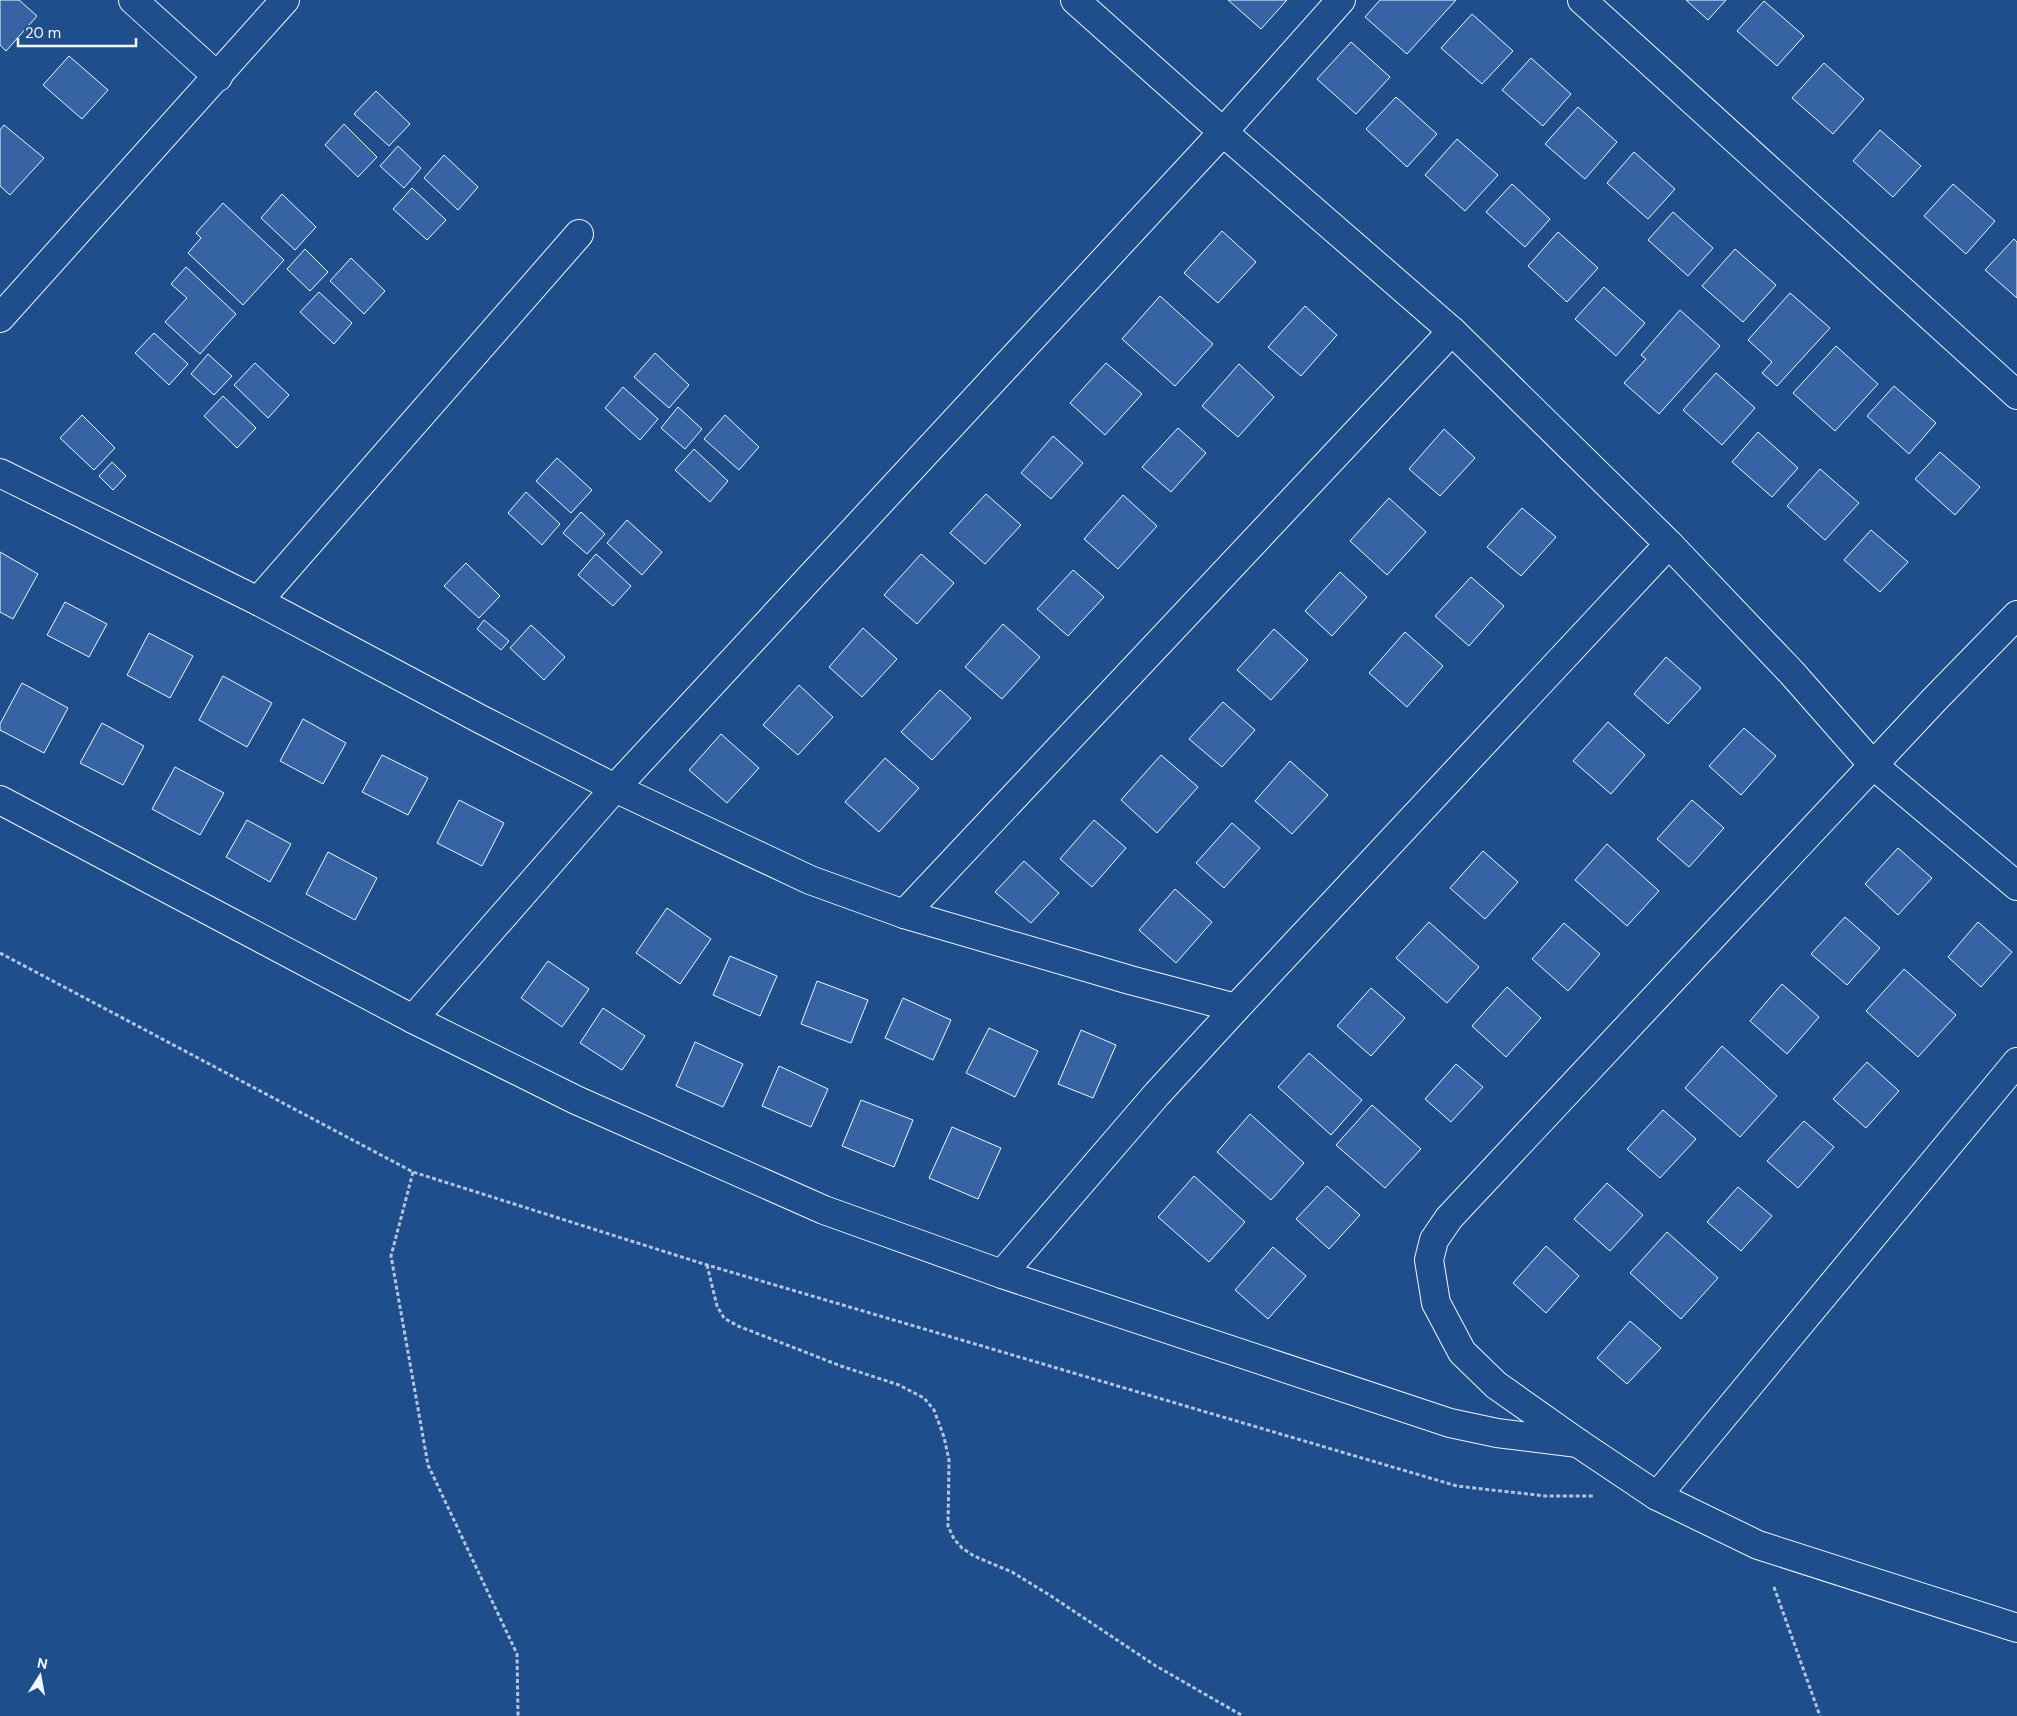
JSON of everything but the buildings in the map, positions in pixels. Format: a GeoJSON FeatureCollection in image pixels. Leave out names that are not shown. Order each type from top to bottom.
{"type":"FeatureCollection","features":[{"type":"Feature","properties":{"kind":"street"},"geometry":{"type":"LineString","coordinates":[[133,0],[218,76]]}},
{"type":"Feature","properties":{"kind":"street"},"geometry":{"type":"LineString","coordinates":[[3,309],[218,76],[285,0]]}},
{"type":"Feature","properties":{"kind":"street"},"geometry":{"type":"LineString","coordinates":[[1075,0],[1223,132],[1452,331],[1669,544],[1792,673],[1873,765],[2017,886]]}},
{"type":"Feature","properties":{"kind":"street"},"geometry":{"type":"LineString","coordinates":[[413,1018],[615,788],[1223,132],[1341,0]]}},
{"type":"Feature","properties":{"kind":"street"},"geometry":{"type":"LineString","coordinates":[[1585,1],[2017,394]]}},
{"type":"Feature","properties":{"kind":"street"},"geometry":{"type":"LineString","coordinates":[[258,601],[579,234]]}},
{"type":"Feature","properties":{"kind":"street"},"geometry":{"type":"LineString","coordinates":[[904,914],[1452,331]]}},
{"type":"Feature","properties":{"kind":"street"},"geometry":{"type":"LineString","coordinates":[[0,474],[258,601],[615,788],[810,880],[904,914],[1130,980],[1236,1008]]}},
{"type":"Feature","properties":{"kind":"street"},"geometry":{"type":"LineString","coordinates":[[1002,1274],[1158,1094],[1236,1008],[1669,544]]}},
{"type":"Feature","properties":{"kind":"street"},"geometry":{"type":"LineString","coordinates":[[2014,622],[1873,765],[1449,1218],[1434,1240],[1429,1260],[1436,1303],[1462,1352],[1496,1385],[1657,1496],[1758,1545],[2017,1628]]}},
{"type":"Feature","properties":{"kind":"street"},"geometry":{"type":"LineString","coordinates":[[0,800],[413,1018],[576,1100],[824,1210],[1002,1274],[1450,1423],[1497,1433],[1578,1443]]}},
{"type":"Feature","properties":{"kind":"street"},"geometry":{"type":"LineString","coordinates":[[1657,1496],[2017,1062]]}},
{"type":"Feature","properties":{"kind":"path"},"geometry":{"type":"LineString","coordinates":[[0,953],[413,1172],[707,1264],[1456,1486],[1545,1496],[1601,1496]]}},
{"type":"Feature","properties":{"kind":"path"},"geometry":{"type":"LineString","coordinates":[[413,1172],[391,1256],[428,1465],[517,1654],[518,1716]]}},
{"type":"Feature","properties":{"kind":"path"},"geometry":{"type":"LineString","coordinates":[[707,1264],[717,1306],[724,1318],[738,1326],[841,1366],[899,1385],[924,1398],[934,1410],[944,1437],[949,1460],[948,1526],[954,1539],[962,1548],[974,1556],[1012,1572],[1044,1591],[1156,1666],[1243,1716]]}},
{"type":"Feature","properties":{"kind":"path"},"geometry":{"type":"LineString","coordinates":[[1758,1545],[1820,1716]]}}]}
